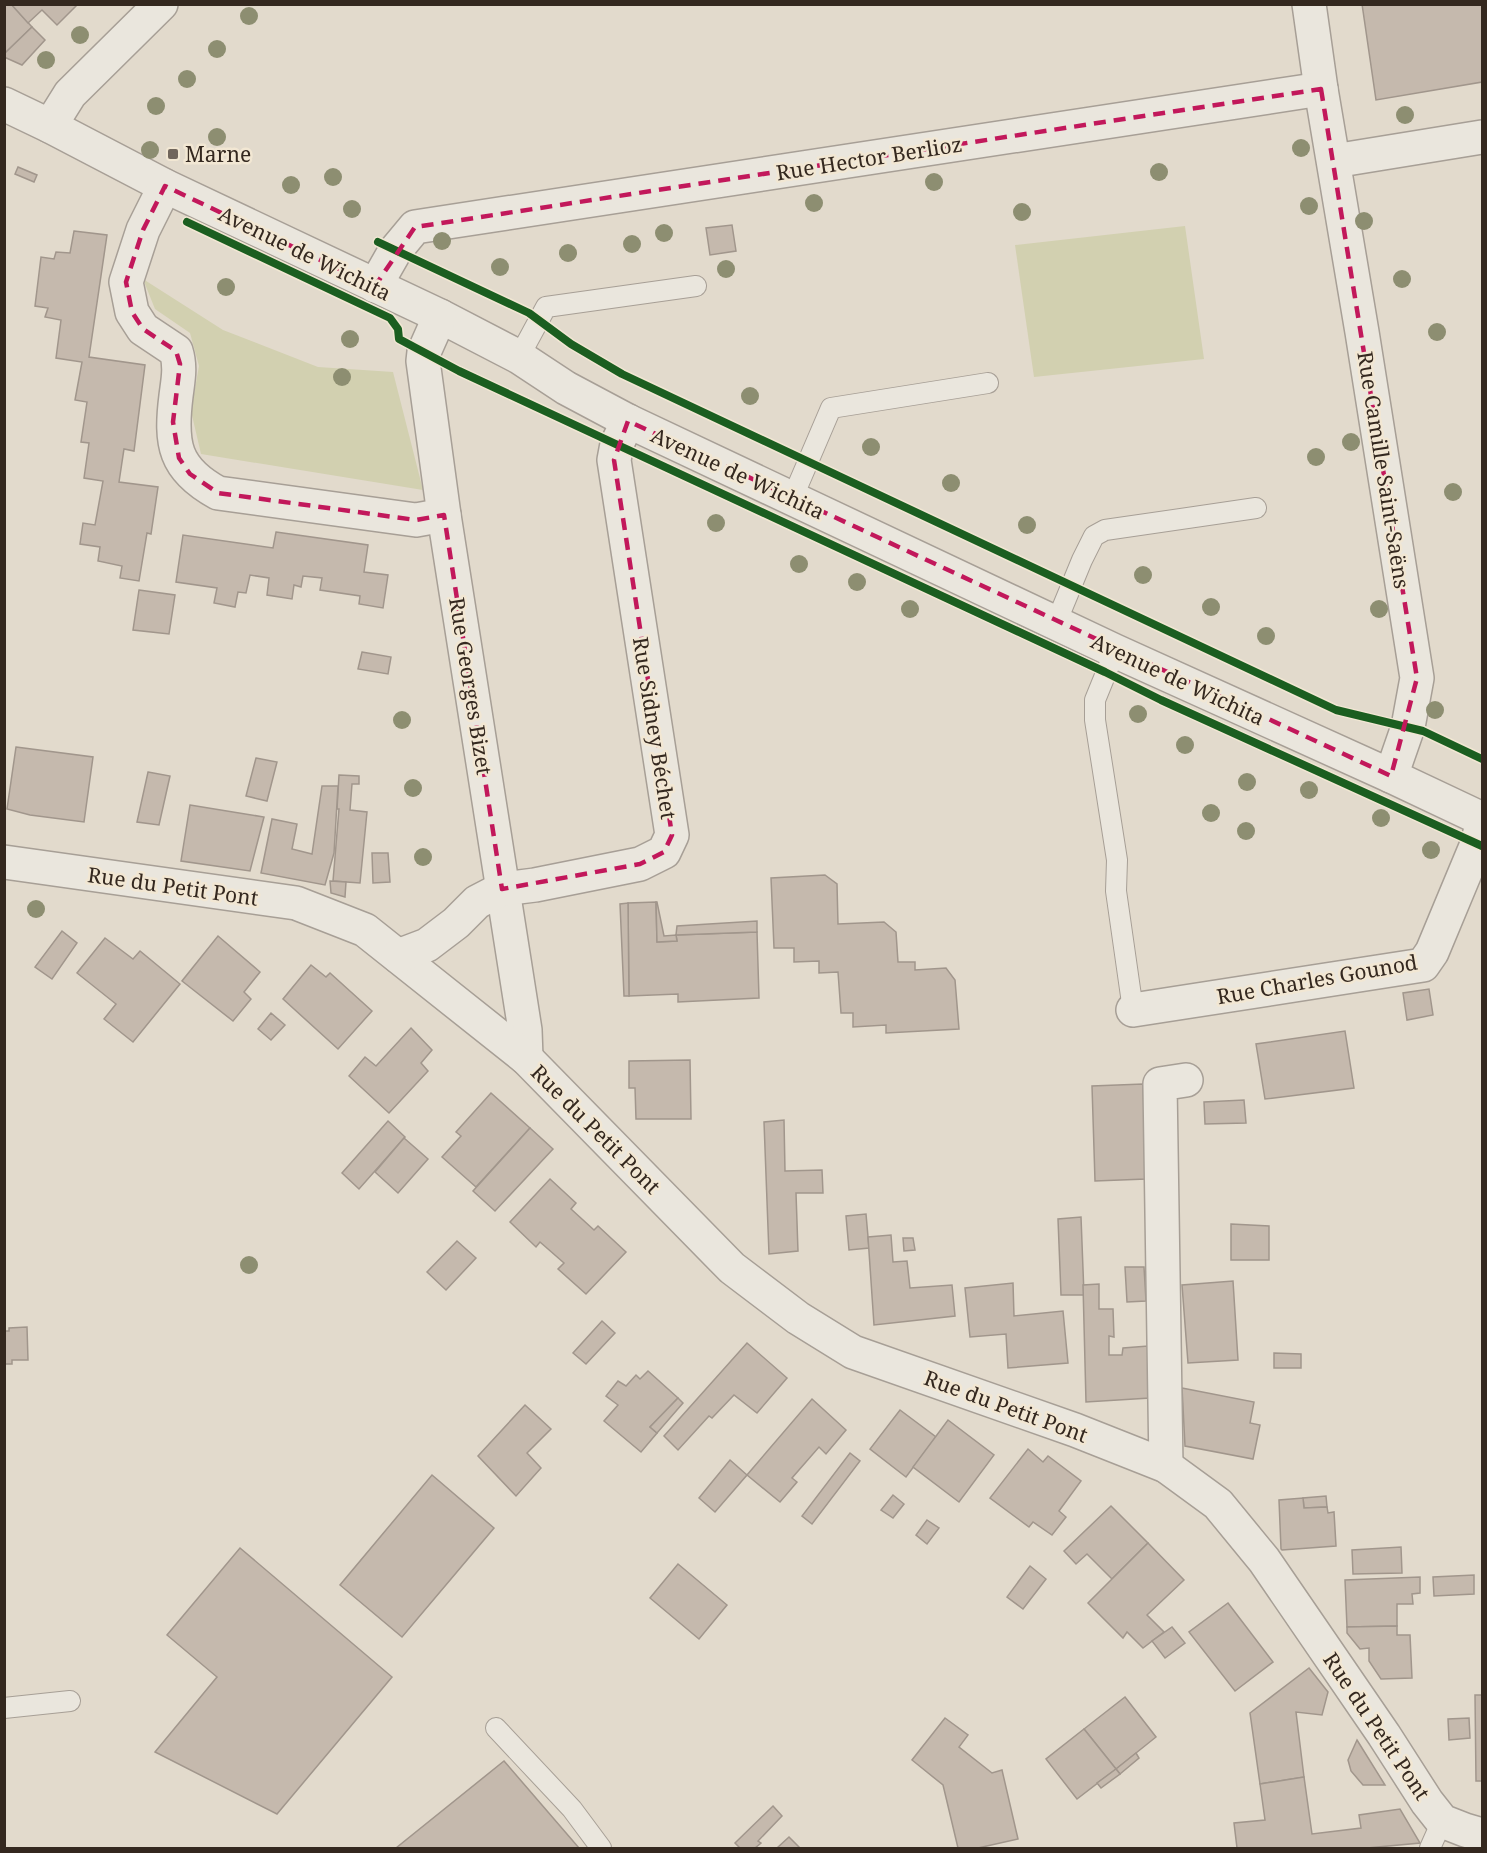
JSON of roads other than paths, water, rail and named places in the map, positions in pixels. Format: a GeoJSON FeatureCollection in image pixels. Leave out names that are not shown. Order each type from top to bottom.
{"type":"FeatureCollection","features":[{"type":"Feature","properties":{"kind":"street"},"geometry":{"type":"LineString","coordinates":[[51,126],[70,94],[161,4]]}},
{"type":"Feature","properties":{"kind":"street"},"geometry":{"type":"LineString","coordinates":[[1309,4],[1334,161],[1482,138]]}},
{"type":"Feature","properties":{"kind":"street","name":"Rue Hector Berlioz"},"geometry":{"type":"LineString","coordinates":[[375,286],[395,251],[415,227],[1321,89]]}},
{"type":"Feature","properties":{"kind":"street","name":"Avenue de Wichita"},"geometry":{"type":"LineString","coordinates":[[4,104],[165,186],[440,316],[519,357],[566,388],[628,421],[1115,651],[1482,819]]}},
{"type":"Feature","properties":{"kind":"street","name":"Rue Camille Saint-Saëns"},"geometry":{"type":"LineString","coordinates":[[1334,161],[1417,678],[1408,727],[1391,776]]}},
{"type":"Feature","properties":{"kind":"street"},"geometry":{"type":"LineString","coordinates":[[165,186],[142,230],[126,282],[132,312],[143,329],[176,351],[180,364],[173,422],[179,458],[190,474],[203,485],[218,493],[416,520],[444,515]]}},
{"type":"Feature","properties":{"kind":"street","name":"Rue Georges Bizet"},"geometry":{"type":"LineString","coordinates":[[440,316],[424,351],[423,361],[444,515],[525,1030],[526,1058]]}},
{"type":"Feature","properties":{"kind":"street","name":"Rue Sidney Béchet"},"geometry":{"type":"LineString","coordinates":[[398,956],[427,945],[456,923],[477,902],[502,889],[535,885],[640,864],[664,852],[672,835],[614,460],[617,444],[628,421]]}},
{"type":"Feature","properties":{"kind":"street","name":"Rue Charles Gounod"},"geometry":{"type":"LineString","coordinates":[[1133,1010],[1423,965],[1432,952],[1477,844],[1482,825]]}},
{"type":"Feature","properties":{"kind":"street","name":"Rue du Petit Pont"},"geometry":{"type":"LineString","coordinates":[[4,862],[296,903],[365,930],[526,1058],[732,1268],[798,1318],[854,1352],[1075,1430],[1166,1466],[1218,1504],[1264,1560],[1436,1835],[1465,1830],[1482,1834]]}},
{"type":"Feature","properties":{"kind":"street"},"geometry":{"type":"LineString","coordinates":[[1166,1466],[1160,1084],[1186,1080]]}},
{"type":"Feature","properties":{"kind":"lane"},"geometry":{"type":"LineString","coordinates":[[519,357],[546,307],[696,286]]}},
{"type":"Feature","properties":{"kind":"lane"},"geometry":{"type":"LineString","coordinates":[[792,499],[831,408],[988,383]]}},
{"type":"Feature","properties":{"kind":"lane"},"geometry":{"type":"LineString","coordinates":[[1056,623],[1094,536],[1106,530],[1256,508]]}},
{"type":"Feature","properties":{"kind":"lane"},"geometry":{"type":"LineString","coordinates":[[1115,651],[1095,700],[1095,720],[1117,860],[1116,891],[1133,1010]]}},
{"type":"Feature","properties":{"kind":"lane"},"geometry":{"type":"LineString","coordinates":[[4,1708],[70,1701]]}},
{"type":"Feature","properties":{"kind":"lane"},"geometry":{"type":"LineString","coordinates":[[496,1728],[572,1809],[601,1848]]}},
{"type":"Feature","properties":{"kind":"place","name":"Marne"},"geometry":{"type":"Point","coordinates":[173,154]}}]}
